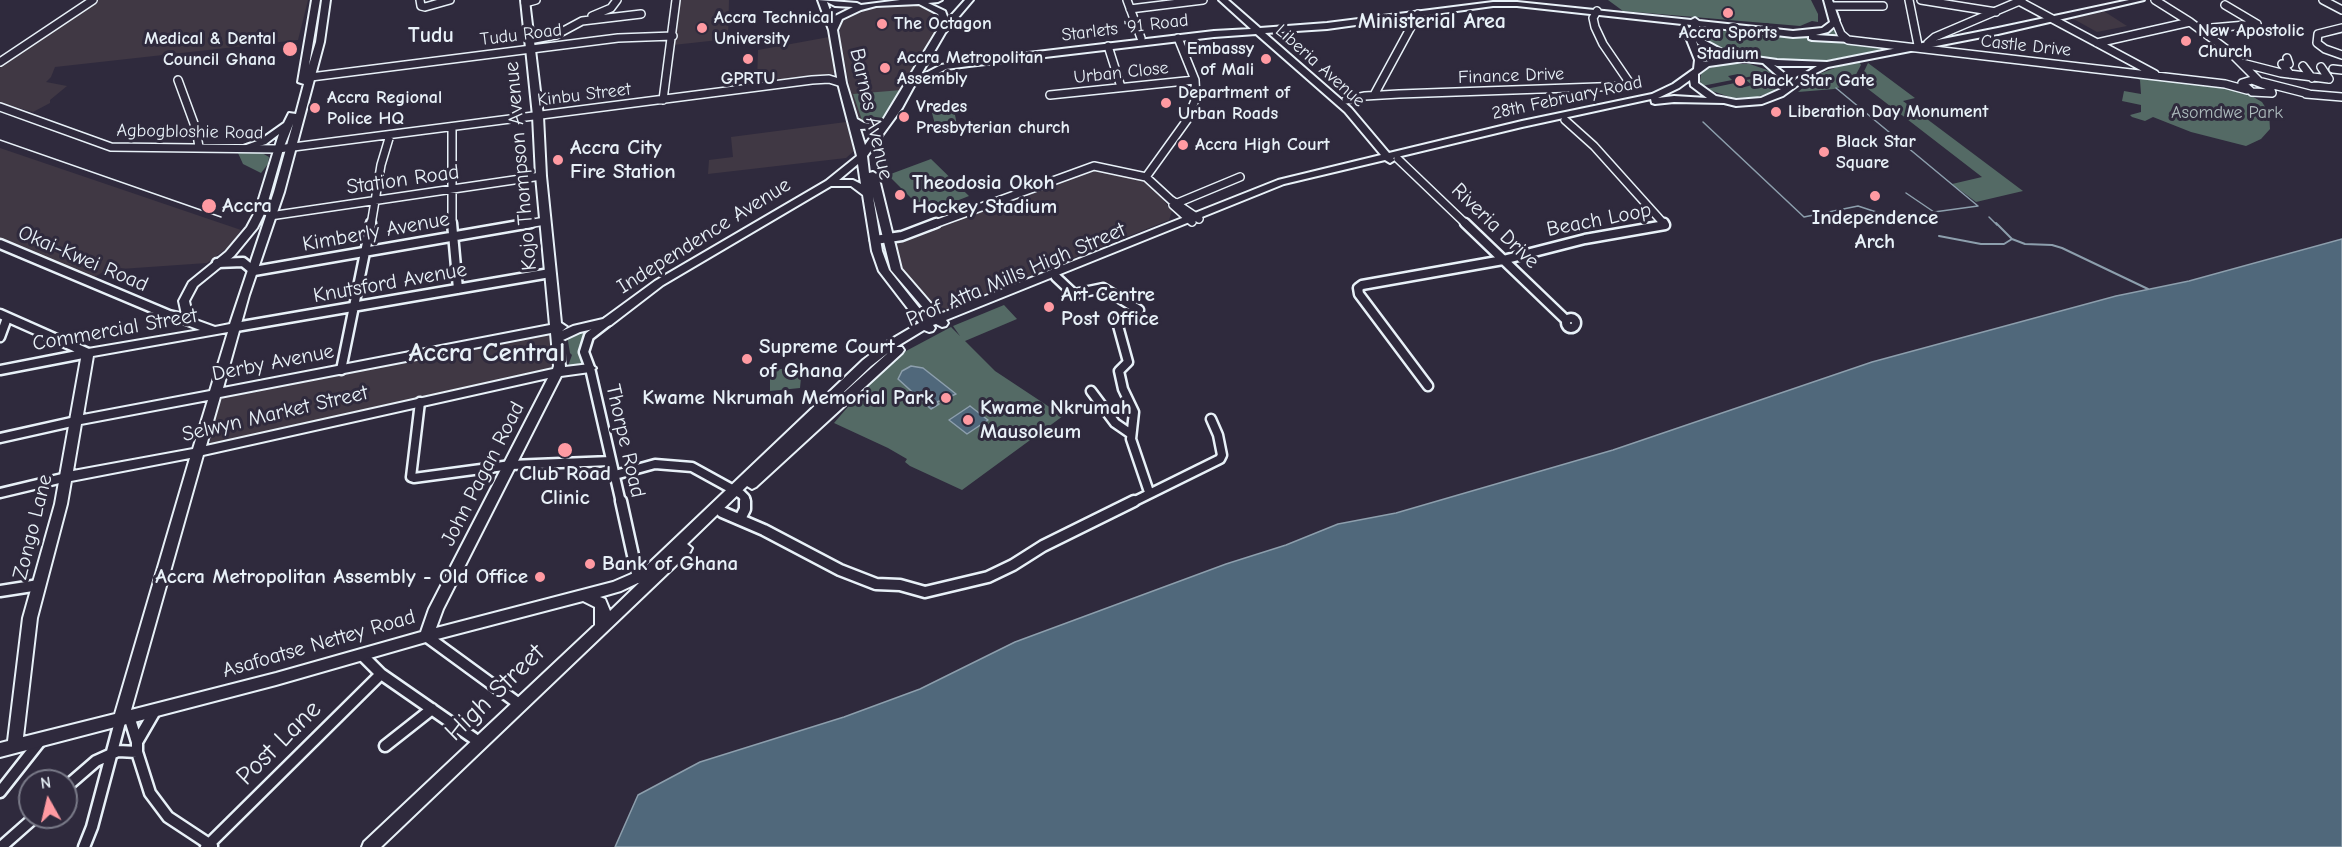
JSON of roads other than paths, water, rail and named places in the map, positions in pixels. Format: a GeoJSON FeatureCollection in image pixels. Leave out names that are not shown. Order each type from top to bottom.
{"type":"FeatureCollection","features":[{"type":"Feature","properties":{"kind":"main road"},"geometry":{"type":"LineString","coordinates":[[125,713],[129,690],[270,216],[289,122],[307,78],[316,0]]}},
{"type":"Feature","properties":{"kind":"main road"},"geometry":{"type":"LineString","coordinates":[[172,339],[185,330],[187,320],[183,307],[188,291],[200,277],[230,254],[252,228],[260,212],[320,42],[326,0]]}},
{"type":"Feature","properties":{"kind":"main road","name":"Barnes Avenue"},"geometry":{"type":"LineString","coordinates":[[822,0],[833,30],[842,83],[860,146],[875,240],[884,271],[928,327]]}},
{"type":"Feature","properties":{"kind":"main road"},"geometry":{"type":"LineString","coordinates":[[829,0],[843,5],[938,0]]}},
{"type":"Feature","properties":{"kind":"main road"},"geometry":{"type":"LineString","coordinates":[[818,189],[861,158],[889,120],[941,32],[969,0]]}},
{"type":"Feature","properties":{"kind":"main road","name":"Liberia Avenue"},"geometry":{"type":"LineString","coordinates":[[1223,0],[1322,84],[1388,155]]}},
{"type":"Feature","properties":{"kind":"main road","name":"Liberia Avenue"},"geometry":{"type":"LineString","coordinates":[[1230,0],[1255,29],[1346,100],[1388,155]]}},
{"type":"Feature","properties":{"kind":"main road","name":"Starlets '91 Road"},"geometry":{"type":"LineString","coordinates":[[910,85],[944,67],[969,63],[1500,1],[1691,25],[1792,30],[1815,28],[1827,20],[1821,0]]}},
{"type":"Feature","properties":{"kind":"main road"},"geometry":{"type":"LineString","coordinates":[[1786,89],[1825,65],[2140,0]]}},
{"type":"Feature","properties":{"kind":"main road","name":"Kojo Thompson Avenue"},"geometry":{"type":"LineString","coordinates":[[525,1],[538,116],[541,176],[556,333]]}},
{"type":"Feature","properties":{"kind":"main road"},"geometry":{"type":"LineString","coordinates":[[909,3],[928,5],[942,13],[944,18],[941,32]]}},
{"type":"Feature","properties":{"kind":"main road"},"geometry":{"type":"LineString","coordinates":[[1829,3],[1835,20]]}},
{"type":"Feature","properties":{"kind":"main road"},"geometry":{"type":"LineString","coordinates":[[833,30],[836,20],[845,13],[876,4]]}},
{"type":"Feature","properties":{"kind":"main road","name":"Starlets '91 Road"},"geometry":{"type":"LineString","coordinates":[[1255,29],[1405,16],[1421,12]]}},
{"type":"Feature","properties":{"kind":"main road","name":"Starlets '91 Road"},"geometry":{"type":"LineString","coordinates":[[1752,28],[1799,34],[1825,30],[1832,26],[1835,20]]}},
{"type":"Feature","properties":{"kind":"main road"},"geometry":{"type":"LineString","coordinates":[[1691,25],[1695,34],[1706,46],[1742,59],[1807,64],[1845,60]]}},
{"type":"Feature","properties":{"kind":"main road"},"geometry":{"type":"LineString","coordinates":[[1691,25],[1699,60],[1692,79],[1698,89],[1722,101]]}},
{"type":"Feature","properties":{"kind":"main road"},"geometry":{"type":"LineString","coordinates":[[1799,34],[1848,40]]}},
{"type":"Feature","properties":{"kind":"main road","name":"Starlets '91 Road"},"geometry":{"type":"LineString","coordinates":[[929,53],[938,62],[969,63]]}},
{"type":"Feature","properties":{"kind":"main road","name":"28th February Road"},"geometry":{"type":"LineString","coordinates":[[1388,155],[1655,96],[1667,92],[1696,71],[1717,61],[1742,59]]}},
{"type":"Feature","properties":{"kind":"main road"},"geometry":{"type":"LineString","coordinates":[[1757,61],[1780,72],[1787,84],[1786,89]]}},
{"type":"Feature","properties":{"kind":"main road","name":"28th February Road"},"geometry":{"type":"LineString","coordinates":[[1388,155],[1666,100],[1762,101],[1786,89]]}},
{"type":"Feature","properties":{"kind":"main road"},"geometry":{"type":"LineString","coordinates":[[853,120],[861,126],[872,127],[889,120]]}},
{"type":"Feature","properties":{"kind":"main road"},"geometry":{"type":"LineString","coordinates":[[243,148],[263,142],[289,122]]}},
{"type":"Feature","properties":{"kind":"main road","name":"Barnes Avenue"},"geometry":{"type":"LineString","coordinates":[[874,141],[871,168],[896,270],[940,321]]}},
{"type":"Feature","properties":{"kind":"main road"},"geometry":{"type":"LineString","coordinates":[[818,189],[852,158],[860,146]]}},
{"type":"Feature","properties":{"kind":"main road","name":"Prof. Atta Mills High Street"},"geometry":{"type":"LineString","coordinates":[[940,321],[1056,277],[1183,212],[1210,209],[1292,178],[1388,155]]}},
{"type":"Feature","properties":{"kind":"main road","name":"Prof. Atta Mills High Street"},"geometry":{"type":"LineString","coordinates":[[647,576],[877,366],[928,327],[1183,212],[1388,155]]}},
{"type":"Feature","properties":{"kind":"main road"},"geometry":{"type":"LineString","coordinates":[[828,183],[853,183],[868,194]]}},
{"type":"Feature","properties":{"kind":"main road","name":"Independence Avenue"},"geometry":{"type":"LineString","coordinates":[[556,333],[588,331],[609,320],[680,269],[818,189]]}},
{"type":"Feature","properties":{"kind":"main road"},"geometry":{"type":"LineString","coordinates":[[187,320],[217,332],[235,332]]}},
{"type":"Feature","properties":{"kind":"main road","name":"Independence Avenue"},"geometry":{"type":"LineString","coordinates":[[556,333],[609,320]]}},
{"type":"Feature","properties":{"kind":"main road","name":"Commercial Street"},"geometry":{"type":"LineString","coordinates":[[88,353],[217,332]]}},
{"type":"Feature","properties":{"kind":"main road","name":"Derby Avenue"},"geometry":{"type":"LineString","coordinates":[[76,421],[341,370],[556,333]]}},
{"type":"Feature","properties":{"kind":"main road","name":"John Pagan Road"},"geometry":{"type":"LineString","coordinates":[[426,636],[436,609],[558,372],[560,360],[556,333]]}},
{"type":"Feature","properties":{"kind":"main road","name":"Zongo Lane"},"geometry":{"type":"LineString","coordinates":[[15,746],[30,618],[67,477],[88,353]]}},
{"type":"Feature","properties":{"kind":"main road","name":"Selwyn Market Street"},"geometry":{"type":"LineString","coordinates":[[67,477],[199,452],[558,372],[590,368]]}},
{"type":"Feature","properties":{"kind":"main road","name":"Prof. Atta Mills High Street"},"geometry":{"type":"LineString","coordinates":[[647,576],[722,512],[738,492]]}},
{"type":"Feature","properties":{"kind":"main road","name":"Asafoatse Nettey Road"},"geometry":{"type":"LineString","coordinates":[[0,750],[125,713],[157,709],[426,636],[586,596],[647,576]]}},
{"type":"Feature","properties":{"kind":"main road","name":"High Street"},"geometry":{"type":"LineString","coordinates":[[376,846],[479,742],[602,625],[647,576]]}},
{"type":"Feature","properties":{"kind":"main road"},"geometry":{"type":"LineString","coordinates":[[586,596],[600,603],[603,608],[602,625]]}},
{"type":"Feature","properties":{"kind":"street"},"geometry":{"type":"LineString","coordinates":[[0,62],[93,0]]}},
{"type":"Feature","properties":{"kind":"street"},"geometry":{"type":"LineString","coordinates":[[421,3],[450,0]]}},
{"type":"Feature","properties":{"kind":"street"},"geometry":{"type":"LineString","coordinates":[[525,1],[536,0]]}},
{"type":"Feature","properties":{"kind":"street"},"geometry":{"type":"LineString","coordinates":[[590,16],[611,8],[617,0]]}},
{"type":"Feature","properties":{"kind":"street"},"geometry":{"type":"LineString","coordinates":[[663,100],[676,0]]}},
{"type":"Feature","properties":{"kind":"street"},"geometry":{"type":"LineString","coordinates":[[1126,0],[1142,38]]}},
{"type":"Feature","properties":{"kind":"street"},"geometry":{"type":"LineString","coordinates":[[1130,9],[1203,0]]}},
{"type":"Feature","properties":{"kind":"street"},"geometry":{"type":"LineString","coordinates":[[1909,0],[1923,44],[2019,0],[2159,76]]}},
{"type":"Feature","properties":{"kind":"street"},"geometry":{"type":"LineString","coordinates":[[1921,0],[1997,12]]}},
{"type":"Feature","properties":{"kind":"street"},"geometry":{"type":"LineString","coordinates":[[2155,0],[2200,29],[2272,90],[2342,98]]}},
{"type":"Feature","properties":{"kind":"street"},"geometry":{"type":"LineString","coordinates":[[2323,0],[2342,10]]}},
{"type":"Feature","properties":{"kind":"street"},"geometry":{"type":"LineString","coordinates":[[1829,3],[1883,6]]}},
{"type":"Feature","properties":{"kind":"street"},"geometry":{"type":"LineString","coordinates":[[2200,29],[2257,24],[2225,5]]}},
{"type":"Feature","properties":{"kind":"street"},"geometry":{"type":"LineString","coordinates":[[1374,95],[1421,12]]}},
{"type":"Feature","properties":{"kind":"street","name":"Finance Drive"},"geometry":{"type":"LineString","coordinates":[[1346,100],[1374,95],[1626,86],[1629,82],[1597,31],[1595,12]]}},
{"type":"Feature","properties":{"kind":"street"},"geometry":{"type":"LineString","coordinates":[[529,45],[561,33],[582,21],[641,14]]}},
{"type":"Feature","properties":{"kind":"street"},"geometry":{"type":"LineString","coordinates":[[1835,20],[1841,34],[1848,40]]}},
{"type":"Feature","properties":{"kind":"street"},"geometry":{"type":"LineString","coordinates":[[2097,43],[2190,22]]}},
{"type":"Feature","properties":{"kind":"street"},"geometry":{"type":"LineString","coordinates":[[2342,28],[2318,34],[2317,43],[2328,51],[2342,55]]}},
{"type":"Feature","properties":{"kind":"street","name":"Tudu Road"},"geometry":{"type":"LineString","coordinates":[[307,78],[529,45],[673,36]]}},
{"type":"Feature","properties":{"kind":"street"},"geometry":{"type":"LineString","coordinates":[[1146,177],[1187,120],[1196,98],[1195,80],[1178,38]]}},
{"type":"Feature","properties":{"kind":"street","name":"Castle Drive"},"geometry":{"type":"LineString","coordinates":[[1848,40],[2225,84],[2245,84]]}},
{"type":"Feature","properties":{"kind":"street"},"geometry":{"type":"LineString","coordinates":[[1108,46],[1121,87]]}},
{"type":"Feature","properties":{"kind":"street"},"geometry":{"type":"LineString","coordinates":[[2287,58],[2289,64],[2282,64],[2310,94]]}},
{"type":"Feature","properties":{"kind":"street"},"geometry":{"type":"LineString","coordinates":[[2242,63],[2293,75],[2329,79],[2321,67]]}},
{"type":"Feature","properties":{"kind":"street"},"geometry":{"type":"LineString","coordinates":[[2303,66],[2312,78]]}},
{"type":"Feature","properties":{"kind":"street"},"geometry":{"type":"LineString","coordinates":[[812,80],[834,75],[839,68]]}},
{"type":"Feature","properties":{"kind":"street"},"geometry":{"type":"LineString","coordinates":[[2333,69],[2342,70]]}},
{"type":"Feature","properties":{"kind":"street"},"geometry":{"type":"LineString","coordinates":[[2245,84],[2247,70]]}},
{"type":"Feature","properties":{"kind":"street"},"geometry":{"type":"LineString","coordinates":[[812,80],[829,79],[842,83]]}},
{"type":"Feature","properties":{"kind":"street"},"geometry":{"type":"LineString","coordinates":[[177,80],[196,129],[199,147]]}},
{"type":"Feature","properties":{"kind":"street","name":"Kinbu Street"},"geometry":{"type":"LineString","coordinates":[[284,149],[812,80]]}},
{"type":"Feature","properties":{"kind":"street","name":"Urban Close"},"geometry":{"type":"LineString","coordinates":[[1050,95],[1195,80]]}},
{"type":"Feature","properties":{"kind":"street"},"geometry":{"type":"LineString","coordinates":[[2245,84],[2260,82],[2310,94]]}},
{"type":"Feature","properties":{"kind":"street"},"geometry":{"type":"LineString","coordinates":[[2245,84],[2262,94],[2272,90]]}},
{"type":"Feature","properties":{"kind":"street","name":"Agbogbloshie Road"},"geometry":{"type":"LineString","coordinates":[[0,107],[111,147],[284,149]]}},
{"type":"Feature","properties":{"kind":"street","name":"Beach Loop"},"geometry":{"type":"LineString","coordinates":[[1503,260],[1585,239],[1665,225],[1594,146],[1565,120]]}},
{"type":"Feature","properties":{"kind":"street"},"geometry":{"type":"LineString","coordinates":[[452,127],[452,237],[458,289]]}},
{"type":"Feature","properties":{"kind":"street"},"geometry":{"type":"LineString","coordinates":[[341,370],[366,252],[381,165],[390,135]]}},
{"type":"Feature","properties":{"kind":"street","name":"Riveria Drive"},"geometry":{"type":"LineString","coordinates":[[1388,155],[1566,320]]}},
{"type":"Feature","properties":{"kind":"street"},"geometry":{"type":"LineString","coordinates":[[875,240],[888,239],[1089,167],[1103,166],[1146,177],[1183,212],[1240,177]]}},
{"type":"Feature","properties":{"kind":"street","name":"Station Road"},"geometry":{"type":"LineString","coordinates":[[270,216],[374,203],[541,176]]}},
{"type":"Feature","properties":{"kind":"street","name":"Kimberly Avenue"},"geometry":{"type":"LineString","coordinates":[[217,263],[243,262],[254,271],[545,221]]}},
{"type":"Feature","properties":{"kind":"street","name":"Okai-Kwei Road"},"geometry":{"type":"LineString","coordinates":[[0,244],[169,315],[187,320]]}},
{"type":"Feature","properties":{"kind":"street"},"geometry":{"type":"LineString","coordinates":[[1428,386],[1359,294],[1358,288],[1389,279],[1503,260]]}},
{"type":"Feature","properties":{"kind":"street","name":"Knutsford Avenue"},"geometry":{"type":"LineString","coordinates":[[235,332],[550,273]]}},
{"type":"Feature","properties":{"kind":"street"},"geometry":{"type":"LineString","coordinates":[[1056,277],[1074,294],[1103,288],[1139,310],[1117,324],[1128,362],[1119,371],[1135,419],[1131,434],[1149,492]]}},
{"type":"Feature","properties":{"kind":"street"},"geometry":{"type":"LineString","coordinates":[[0,336],[4,316],[88,353]]}},
{"type":"Feature","properties":{"kind":"street","name":"Thorpe Road"},"geometry":{"type":"LineString","coordinates":[[588,331],[584,348],[611,461],[647,576]]}},
{"type":"Feature","properties":{"kind":"street","name":"Commercial Street"},"geometry":{"type":"LineString","coordinates":[[0,370],[88,353]]}},
{"type":"Feature","properties":{"kind":"street"},"geometry":{"type":"LineString","coordinates":[[1091,391],[1115,423],[1131,434]]}},
{"type":"Feature","properties":{"kind":"street"},"geometry":{"type":"LineString","coordinates":[[420,402],[412,478],[510,465],[611,461]]}},
{"type":"Feature","properties":{"kind":"street"},"geometry":{"type":"LineString","coordinates":[[722,512],[840,570],[876,584],[900,585],[925,592],[988,578],[1043,546],[1222,456],[1218,435],[1211,419]]}},
{"type":"Feature","properties":{"kind":"street","name":"Derby Avenue"},"geometry":{"type":"LineString","coordinates":[[0,438],[76,421]]}},
{"type":"Feature","properties":{"kind":"street"},"geometry":{"type":"LineString","coordinates":[[615,475],[655,464],[679,465],[705,473],[745,498],[745,509],[740,519]]}},
{"type":"Feature","properties":{"kind":"street","name":"Selwyn Market Street"},"geometry":{"type":"LineString","coordinates":[[0,493],[67,477]]}},
{"type":"Feature","properties":{"kind":"street"},"geometry":{"type":"LineString","coordinates":[[0,591],[39,585]]}},
{"type":"Feature","properties":{"kind":"street"},"geometry":{"type":"LineString","coordinates":[[426,636],[519,704]]}},
{"type":"Feature","properties":{"kind":"street"},"geometry":{"type":"LineString","coordinates":[[362,655],[381,674],[479,742]]}},
{"type":"Feature","properties":{"kind":"street","name":"Post Lane"},"geometry":{"type":"LineString","coordinates":[[210,846],[381,674]]}},
{"type":"Feature","properties":{"kind":"street"},"geometry":{"type":"LineString","coordinates":[[137,747],[148,719],[157,709]]}},
{"type":"Feature","properties":{"kind":"street"},"geometry":{"type":"LineString","coordinates":[[385,746],[432,709]]}},
{"type":"Feature","properties":{"kind":"street"},"geometry":{"type":"LineString","coordinates":[[125,713],[150,793],[168,817],[210,846]]}},
{"type":"Feature","properties":{"kind":"street"},"geometry":{"type":"LineString","coordinates":[[84,847],[125,713]]}},
{"type":"Feature","properties":{"kind":"street"},"geometry":{"type":"LineString","coordinates":[[0,792],[43,738]]}},
{"type":"Feature","properties":{"kind":"street"},"geometry":{"type":"LineString","coordinates":[[78,775],[88,765],[111,753],[137,747]]}},
{"type":"Feature","properties":{"kind":"street"},"geometry":{"type":"LineString","coordinates":[[1,847],[21,829]]}},
{"type":"Feature","properties":{"kind":"water"},"geometry":{"type":"Polygon","coordinates":[[[2342,239],[2342,847],[615,847],[638,795],[700,762],[844,717],[920,689],[1015,642],[1226,564],[1286,545],[1338,524],[1396,513],[1613,450],[1872,362],[2116,296],[2189,281],[2342,239]]]}},
{"type":"Feature","properties":{"kind":"water"},"geometry":{"type":"Polygon","coordinates":[[[911,366],[923,368],[956,394],[937,402],[939,404],[931,409],[898,379],[902,371],[911,366]]]}},
{"type":"Feature","properties":{"kind":"water"},"geometry":{"type":"Polygon","coordinates":[[[970,406],[988,420],[967,434],[949,420],[970,406]]]}},
{"type":"Feature","properties":{"kind":"waterway"},"geometry":{"type":"LineString","coordinates":[[1836,88],[1978,206],[1934,212],[1906,193]]}},
{"type":"Feature","properties":{"kind":"waterway"},"geometry":{"type":"LineString","coordinates":[[1703,122],[1804,217],[1858,206],[1916,225],[1911,223]]}},
{"type":"Feature","properties":{"kind":"waterway"},"geometry":{"type":"LineString","coordinates":[[1989,217],[1997,225]]}},
{"type":"Feature","properties":{"kind":"waterway"},"geometry":{"type":"LineString","coordinates":[[1996,223],[2012,239]]}},
{"type":"Feature","properties":{"kind":"waterway"},"geometry":{"type":"LineString","coordinates":[[1939,236],[1981,244],[2004,244],[2012,239]]}},
{"type":"Feature","properties":{"kind":"waterway"},"geometry":{"type":"LineString","coordinates":[[2012,239],[2025,244],[2052,245],[2062,248],[2148,289]]}},
{"type":"Feature","properties":{"kind":"railway"},"geometry":{"type":"LineString","coordinates":[[0,140],[221,217]]}},
{"type":"Feature","properties":{"kind":"place","name":"Accra Sports Stadium"},"geometry":{"type":"Point","coordinates":[1728,13]}},
{"type":"Feature","properties":{"kind":"place","name":"The Octagon"},"geometry":{"type":"Point","coordinates":[882,24]}},
{"type":"Feature","properties":{"kind":"place","name":"Accra Technical University"},"geometry":{"type":"Point","coordinates":[702,28]}},
{"type":"Feature","properties":{"kind":"place","name":"New Apostolic Church"},"geometry":{"type":"Point","coordinates":[2186,41]}},
{"type":"Feature","properties":{"kind":"place","name":"Medical & Dental Council Ghana"},"geometry":{"type":"Point","coordinates":[290,49]}},
{"type":"Feature","properties":{"kind":"place","name":"GPRTU"},"geometry":{"type":"Point","coordinates":[748,59]}},
{"type":"Feature","properties":{"kind":"place","name":"Embassy of Mali"},"geometry":{"type":"Point","coordinates":[1266,59]}},
{"type":"Feature","properties":{"kind":"place","name":"Accra Metropolitan Assembly"},"geometry":{"type":"Point","coordinates":[885,68]}},
{"type":"Feature","properties":{"kind":"place","name":"Black Star Gate"},"geometry":{"type":"Point","coordinates":[1740,81]}},
{"type":"Feature","properties":{"kind":"place","name":"Department of Urban Roads"},"geometry":{"type":"Point","coordinates":[1166,103]}},
{"type":"Feature","properties":{"kind":"place","name":"Accra Regional Police HQ"},"geometry":{"type":"Point","coordinates":[315,108]}},
{"type":"Feature","properties":{"kind":"place","name":"Liberation Day Monument"},"geometry":{"type":"Point","coordinates":[1776,112]}},
{"type":"Feature","properties":{"kind":"place","name":"Vredes Presbyterian church"},"geometry":{"type":"Point","coordinates":[904,117]}},
{"type":"Feature","properties":{"kind":"place","name":"Accra High Court"},"geometry":{"type":"Point","coordinates":[1183,145]}},
{"type":"Feature","properties":{"kind":"place","name":"Black Star Square"},"geometry":{"type":"Point","coordinates":[1824,152]}},
{"type":"Feature","properties":{"kind":"place","name":"Accra City Fire Station"},"geometry":{"type":"Point","coordinates":[558,160]}},
{"type":"Feature","properties":{"kind":"place","name":"Theodosia Okoh Hockey Stadium"},"geometry":{"type":"Point","coordinates":[900,195]}},
{"type":"Feature","properties":{"kind":"place","name":"Independence Arch"},"geometry":{"type":"Point","coordinates":[1875,196]}},
{"type":"Feature","properties":{"kind":"place","name":"Accra"},"geometry":{"type":"Point","coordinates":[209,206]}},
{"type":"Feature","properties":{"kind":"place","name":"Art Centre Post Office"},"geometry":{"type":"Point","coordinates":[1049,307]}},
{"type":"Feature","properties":{"kind":"place","name":"Supreme Court of Ghana"},"geometry":{"type":"Point","coordinates":[747,359]}},
{"type":"Feature","properties":{"kind":"place","name":"Kwame Nkrumah Memorial Park"},"geometry":{"type":"Point","coordinates":[946,398]}},
{"type":"Feature","properties":{"kind":"place","name":"Kwame Nkrumah Mausoleum"},"geometry":{"type":"Point","coordinates":[968,420]}},
{"type":"Feature","properties":{"kind":"place","name":"Club Road Clinic"},"geometry":{"type":"Point","coordinates":[565,450]}},
{"type":"Feature","properties":{"kind":"place","name":"Bank of Ghana"},"geometry":{"type":"Point","coordinates":[590,564]}},
{"type":"Feature","properties":{"kind":"place","name":"Accra Metropolitan Assembly - Old Office"},"geometry":{"type":"Point","coordinates":[540,577]}},
{"type":"Feature","properties":{"kind":"district","name":"Ministerial Area"},"geometry":{"type":"Point","coordinates":[1432,22]}},
{"type":"Feature","properties":{"kind":"district","name":"Tudu"},"geometry":{"type":"Point","coordinates":[431,36]}},
{"type":"Feature","properties":{"kind":"district","name":"Accra Central"},"geometry":{"type":"Point","coordinates":[487,353]}},
{"type":"Feature","properties":{"kind":"park label","name":"Asomdwe Park"},"geometry":{"type":"Point","coordinates":[2227,113]}}]}
